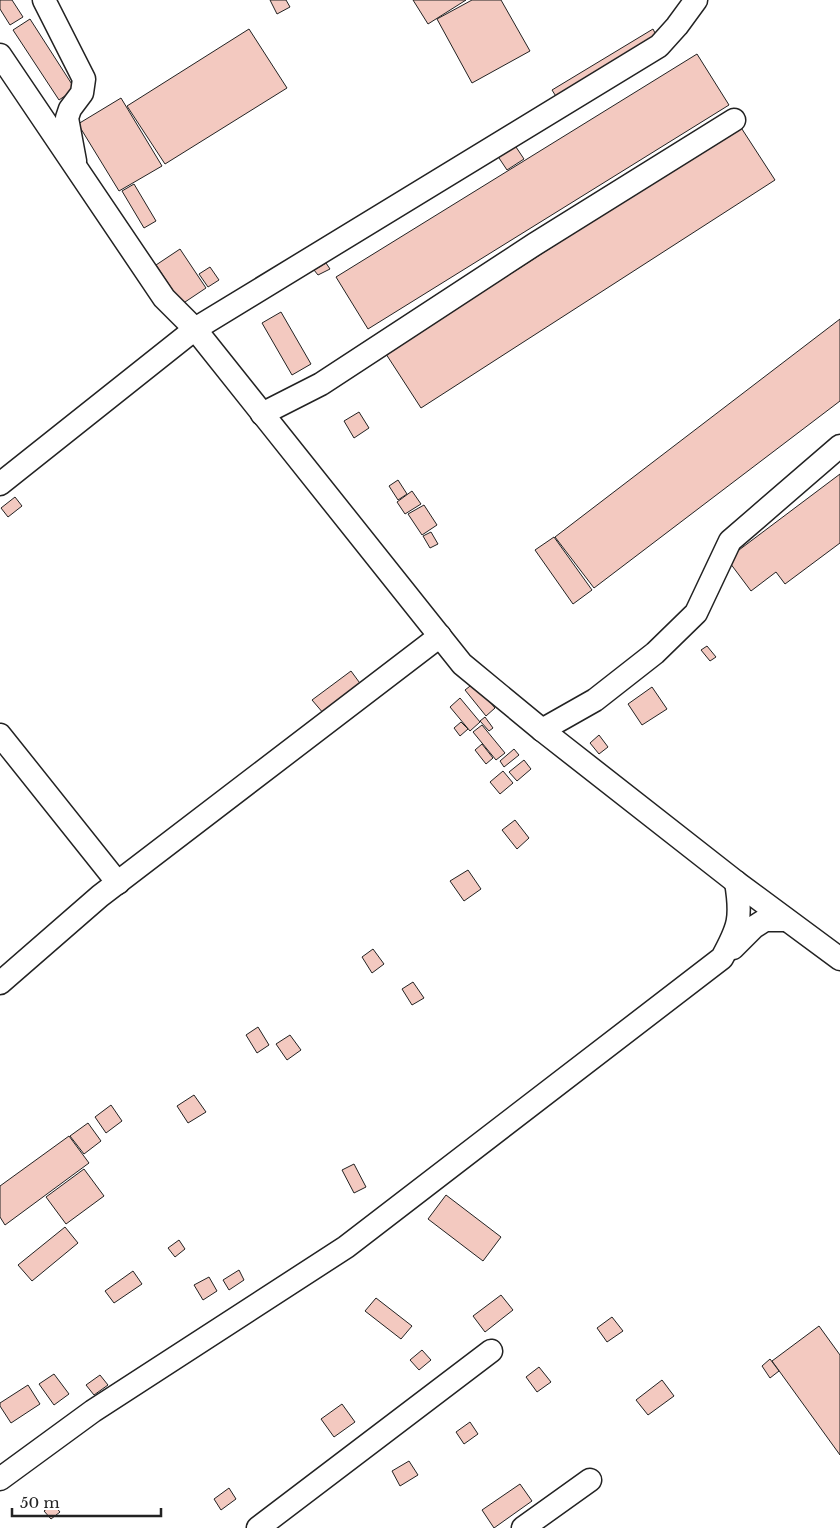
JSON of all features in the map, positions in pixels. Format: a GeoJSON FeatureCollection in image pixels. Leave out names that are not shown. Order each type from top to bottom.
{"type":"FeatureCollection","features":[{"type":"Feature","properties":{"kind":"lane"},"geometry":{"type":"LineString","coordinates":[[44,0],[84,79],[82,94],[70,110],[67,118],[77,169]]}},
{"type":"Feature","properties":{"kind":"lane"},"geometry":{"type":"LineString","coordinates":[[0,484],[195,329],[659,46],[696,0]]}},
{"type":"Feature","properties":{"kind":"lane"},"geometry":{"type":"LineString","coordinates":[[0,55],[164,298],[195,329],[462,664],[542,730],[736,882],[840,959]]}},
{"type":"Feature","properties":{"kind":"lane"},"geometry":{"type":"LineString","coordinates":[[262,414],[321,384],[535,244],[734,120]]}},
{"type":"Feature","properties":{"kind":"lane"},"geometry":{"type":"LineString","coordinates":[[542,730],[595,700],[655,653],[696,613],[730,541],[840,446]]}},
{"type":"Feature","properties":{"kind":"lane"},"geometry":{"type":"LineString","coordinates":[[0,983],[118,883],[440,636]]}},
{"type":"Feature","properties":{"kind":"lane"},"geometry":{"type":"LineString","coordinates":[[0,735],[118,883]]}},
{"type":"Feature","properties":{"kind":"lane"},"geometry":{"type":"LineString","coordinates":[[722,958],[738,925],[739,902],[736,882]]}},
{"type":"Feature","properties":{"kind":"lane"},"geometry":{"type":"LineString","coordinates":[[0,1479],[93,1411],[346,1247],[722,958],[754,927],[765,920],[786,920]]}},
{"type":"Feature","properties":{"kind":"lane"},"geometry":{"type":"LineString","coordinates":[[258,1528],[491,1351]]}},
{"type":"Feature","properties":{"kind":"lane"},"geometry":{"type":"LineString","coordinates":[[523,1528],[590,1480]]}},
{"type":"Feature","properties":{"kind":"building"},"geometry":{"type":"Polygon","coordinates":[[[0,0],[12,0],[23,17],[10,25],[0,9],[0,0]]]}},
{"type":"Feature","properties":{"kind":"building"},"geometry":{"type":"Polygon","coordinates":[[[270,0],[286,0],[290,7],[277,14],[270,0]]]}},
{"type":"Feature","properties":{"kind":"building"},"geometry":{"type":"Polygon","coordinates":[[[413,0],[466,0],[428,24],[413,0]]]}},
{"type":"Feature","properties":{"kind":"building"},"geometry":{"type":"Polygon","coordinates":[[[472,0],[501,0],[530,51],[472,83],[437,19],[472,0]]]}},
{"type":"Feature","properties":{"kind":"building"},"geometry":{"type":"Polygon","coordinates":[[[30,19],[75,89],[59,100],[13,30],[30,19]]]}},
{"type":"Feature","properties":{"kind":"building"},"geometry":{"type":"Polygon","coordinates":[[[249,29],[287,88],[165,164],[127,106],[249,29]]]}},
{"type":"Feature","properties":{"kind":"building"},"geometry":{"type":"Polygon","coordinates":[[[653,29],[657,37],[557,98],[552,90],[653,29]]]}},
{"type":"Feature","properties":{"kind":"building"},"geometry":{"type":"Polygon","coordinates":[[[697,54],[729,105],[368,329],[336,277],[697,54]]]}},
{"type":"Feature","properties":{"kind":"building"},"geometry":{"type":"Polygon","coordinates":[[[121,98],[162,166],[119,191],[78,124],[121,98]]]}},
{"type":"Feature","properties":{"kind":"building"},"geometry":{"type":"Polygon","coordinates":[[[740,126],[775,180],[421,408],[386,354],[740,126]]]}},
{"type":"Feature","properties":{"kind":"building"},"geometry":{"type":"Polygon","coordinates":[[[514,144],[524,159],[507,170],[497,155],[514,144]]]}},
{"type":"Feature","properties":{"kind":"building"},"geometry":{"type":"Polygon","coordinates":[[[134,184],[156,221],[144,228],[122,191],[134,184]]]}},
{"type":"Feature","properties":{"kind":"building"},"geometry":{"type":"Polygon","coordinates":[[[180,249],[206,288],[182,304],[156,265],[180,249]]]}},
{"type":"Feature","properties":{"kind":"building"},"geometry":{"type":"Polygon","coordinates":[[[326,263],[330,269],[318,275],[314,270],[326,263]]]}},
{"type":"Feature","properties":{"kind":"building"},"geometry":{"type":"Polygon","coordinates":[[[210,267],[219,280],[208,287],[199,274],[210,267]]]}},
{"type":"Feature","properties":{"kind":"building"},"geometry":{"type":"Polygon","coordinates":[[[281,312],[311,364],[292,375],[262,323],[281,312]]]}},
{"type":"Feature","properties":{"kind":"building"},"geometry":{"type":"Polygon","coordinates":[[[840,319],[840,401],[594,588],[555,537],[840,319]]]}},
{"type":"Feature","properties":{"kind":"building"},"geometry":{"type":"Polygon","coordinates":[[[359,412],[369,428],[354,438],[344,421],[359,412]]]}},
{"type":"Feature","properties":{"kind":"building"},"geometry":{"type":"Polygon","coordinates":[[[840,474],[840,543],[785,584],[776,572],[751,591],[727,559],[840,474]]]}},
{"type":"Feature","properties":{"kind":"building"},"geometry":{"type":"Polygon","coordinates":[[[398,480],[407,494],[398,500],[389,486],[398,480]]]}},
{"type":"Feature","properties":{"kind":"building"},"geometry":{"type":"Polygon","coordinates":[[[412,491],[421,504],[405,514],[397,502],[412,491]]]}},
{"type":"Feature","properties":{"kind":"building"},"geometry":{"type":"Polygon","coordinates":[[[15,497],[22,506],[8,517],[1,508],[15,497]]]}},
{"type":"Feature","properties":{"kind":"building"},"geometry":{"type":"Polygon","coordinates":[[[424,505],[437,525],[422,535],[408,514],[424,505]]]}},
{"type":"Feature","properties":{"kind":"building"},"geometry":{"type":"Polygon","coordinates":[[[431,532],[438,544],[430,548],[423,536],[431,532]]]}},
{"type":"Feature","properties":{"kind":"building"},"geometry":{"type":"Polygon","coordinates":[[[554,537],[592,590],[573,604],[535,550],[554,537]]]}},
{"type":"Feature","properties":{"kind":"building"},"geometry":{"type":"Polygon","coordinates":[[[707,646],[716,657],[710,661],[701,650],[707,646]]]}},
{"type":"Feature","properties":{"kind":"building"},"geometry":{"type":"Polygon","coordinates":[[[351,671],[362,686],[324,714],[312,700],[351,671]]]}},
{"type":"Feature","properties":{"kind":"building"},"geometry":{"type":"Polygon","coordinates":[[[474,683],[495,708],[486,716],[465,690],[474,683]]]}},
{"type":"Feature","properties":{"kind":"building"},"geometry":{"type":"Polygon","coordinates":[[[652,687],[667,709],[642,725],[628,704],[652,687]]]}},
{"type":"Feature","properties":{"kind":"building"},"geometry":{"type":"Polygon","coordinates":[[[460,698],[480,722],[470,731],[450,707],[460,698]]]}},
{"type":"Feature","properties":{"kind":"building"},"geometry":{"type":"Polygon","coordinates":[[[485,717],[493,728],[489,731],[480,721],[485,717]]]}},
{"type":"Feature","properties":{"kind":"building"},"geometry":{"type":"Polygon","coordinates":[[[461,722],[468,729],[460,736],[454,728],[461,722]]]}},
{"type":"Feature","properties":{"kind":"building"},"geometry":{"type":"Polygon","coordinates":[[[482,725],[505,753],[496,760],[473,732],[482,725]]]}},
{"type":"Feature","properties":{"kind":"building"},"geometry":{"type":"Polygon","coordinates":[[[599,735],[608,747],[599,754],[590,743],[599,735]]]}},
{"type":"Feature","properties":{"kind":"building"},"geometry":{"type":"Polygon","coordinates":[[[482,744],[493,758],[486,764],[475,750],[482,744]]]}},
{"type":"Feature","properties":{"kind":"building"},"geometry":{"type":"Polygon","coordinates":[[[514,749],[519,755],[504,767],[500,761],[514,749]]]}},
{"type":"Feature","properties":{"kind":"building"},"geometry":{"type":"Polygon","coordinates":[[[524,760],[531,769],[517,781],[509,772],[524,760]]]}},
{"type":"Feature","properties":{"kind":"building"},"geometry":{"type":"Polygon","coordinates":[[[503,771],[513,783],[500,794],[490,782],[503,771]]]}},
{"type":"Feature","properties":{"kind":"building"},"geometry":{"type":"Polygon","coordinates":[[[515,820],[529,838],[517,849],[502,830],[515,820]]]}},
{"type":"Feature","properties":{"kind":"building"},"geometry":{"type":"Polygon","coordinates":[[[468,870],[481,889],[464,901],[450,881],[468,870]]]}},
{"type":"Feature","properties":{"kind":"building"},"geometry":{"type":"Polygon","coordinates":[[[373,949],[384,964],[372,973],[362,957],[373,949]]]}},
{"type":"Feature","properties":{"kind":"building"},"geometry":{"type":"Polygon","coordinates":[[[413,982],[424,998],[412,1005],[402,989],[413,982]]]}},
{"type":"Feature","properties":{"kind":"building"},"geometry":{"type":"Polygon","coordinates":[[[258,1027],[269,1045],[257,1053],[246,1035],[258,1027]]]}},
{"type":"Feature","properties":{"kind":"building"},"geometry":{"type":"Polygon","coordinates":[[[290,1035],[301,1050],[287,1060],[276,1044],[290,1035]]]}},
{"type":"Feature","properties":{"kind":"building"},"geometry":{"type":"Polygon","coordinates":[[[194,1095],[206,1112],[188,1123],[177,1106],[194,1095]]]}},
{"type":"Feature","properties":{"kind":"building"},"geometry":{"type":"Polygon","coordinates":[[[111,1105],[122,1121],[106,1133],[95,1117],[111,1105]]]}},
{"type":"Feature","properties":{"kind":"building"},"geometry":{"type":"Polygon","coordinates":[[[88,1123],[101,1141],[84,1154],[70,1136],[88,1123]]]}},
{"type":"Feature","properties":{"kind":"building"},"geometry":{"type":"Polygon","coordinates":[[[69,1136],[89,1163],[5,1225],[0,1217],[0,1186],[69,1136]]]}},
{"type":"Feature","properties":{"kind":"building"},"geometry":{"type":"Polygon","coordinates":[[[354,1164],[366,1187],[354,1193],[342,1170],[354,1164]]]}},
{"type":"Feature","properties":{"kind":"building"},"geometry":{"type":"Polygon","coordinates":[[[84,1169],[104,1196],[66,1224],[46,1197],[84,1169]]]}},
{"type":"Feature","properties":{"kind":"building"},"geometry":{"type":"Polygon","coordinates":[[[446,1195],[501,1237],[483,1261],[428,1219],[446,1195]]]}},
{"type":"Feature","properties":{"kind":"building"},"geometry":{"type":"Polygon","coordinates":[[[65,1227],[78,1243],[32,1281],[18,1265],[65,1227]]]}},
{"type":"Feature","properties":{"kind":"building"},"geometry":{"type":"Polygon","coordinates":[[[179,1240],[185,1249],[175,1257],[168,1248],[179,1240]]]}},
{"type":"Feature","properties":{"kind":"building"},"geometry":{"type":"Polygon","coordinates":[[[239,1270],[244,1280],[229,1290],[223,1280],[239,1270]]]}},
{"type":"Feature","properties":{"kind":"building"},"geometry":{"type":"Polygon","coordinates":[[[133,1271],[142,1284],[114,1303],[105,1291],[133,1271]]]}},
{"type":"Feature","properties":{"kind":"building"},"geometry":{"type":"Polygon","coordinates":[[[209,1277],[217,1291],[203,1300],[194,1285],[209,1277]]]}},
{"type":"Feature","properties":{"kind":"building"},"geometry":{"type":"Polygon","coordinates":[[[501,1295],[513,1310],[485,1332],[473,1316],[501,1295]]]}},
{"type":"Feature","properties":{"kind":"building"},"geometry":{"type":"Polygon","coordinates":[[[376,1298],[412,1326],[401,1339],[365,1311],[376,1298]]]}},
{"type":"Feature","properties":{"kind":"building"},"geometry":{"type":"Polygon","coordinates":[[[612,1317],[623,1331],[607,1342],[597,1328],[612,1317]]]}},
{"type":"Feature","properties":{"kind":"building"},"geometry":{"type":"Polygon","coordinates":[[[819,1326],[840,1355],[840,1455],[772,1361],[819,1326]]]}},
{"type":"Feature","properties":{"kind":"building"},"geometry":{"type":"Polygon","coordinates":[[[422,1350],[431,1360],[419,1370],[410,1360],[422,1350]]]}},
{"type":"Feature","properties":{"kind":"building"},"geometry":{"type":"Polygon","coordinates":[[[770,1359],[779,1371],[770,1378],[762,1366],[770,1359]]]}},
{"type":"Feature","properties":{"kind":"building"},"geometry":{"type":"Polygon","coordinates":[[[539,1367],[551,1382],[537,1392],[526,1377],[539,1367]]]}},
{"type":"Feature","properties":{"kind":"building"},"geometry":{"type":"Polygon","coordinates":[[[54,1374],[69,1394],[54,1405],[39,1384],[54,1374]]]}},
{"type":"Feature","properties":{"kind":"building"},"geometry":{"type":"Polygon","coordinates":[[[100,1375],[108,1385],[94,1395],[86,1385],[100,1375]]]}},
{"type":"Feature","properties":{"kind":"building"},"geometry":{"type":"Polygon","coordinates":[[[662,1380],[674,1396],[648,1415],[636,1400],[662,1380]]]}},
{"type":"Feature","properties":{"kind":"building"},"geometry":{"type":"Polygon","coordinates":[[[28,1385],[40,1404],[11,1423],[0,1403],[28,1385]]]}},
{"type":"Feature","properties":{"kind":"building"},"geometry":{"type":"Polygon","coordinates":[[[342,1404],[355,1422],[334,1437],[321,1419],[342,1404]]]}},
{"type":"Feature","properties":{"kind":"building"},"geometry":{"type":"Polygon","coordinates":[[[470,1422],[478,1434],[464,1444],[456,1432],[470,1422]]]}},
{"type":"Feature","properties":{"kind":"building"},"geometry":{"type":"Polygon","coordinates":[[[409,1461],[418,1475],[400,1486],[392,1471],[409,1461]]]}},
{"type":"Feature","properties":{"kind":"building"},"geometry":{"type":"Polygon","coordinates":[[[520,1484],[532,1501],[494,1528],[482,1510],[520,1484]]]}},
{"type":"Feature","properties":{"kind":"building"},"geometry":{"type":"Polygon","coordinates":[[[229,1488],[236,1499],[221,1510],[214,1499],[229,1488]]]}},
{"type":"Feature","properties":{"kind":"building"},"geometry":{"type":"Polygon","coordinates":[[[53,1504],[60,1512],[51,1519],[44,1511],[53,1504]]]}}]}
